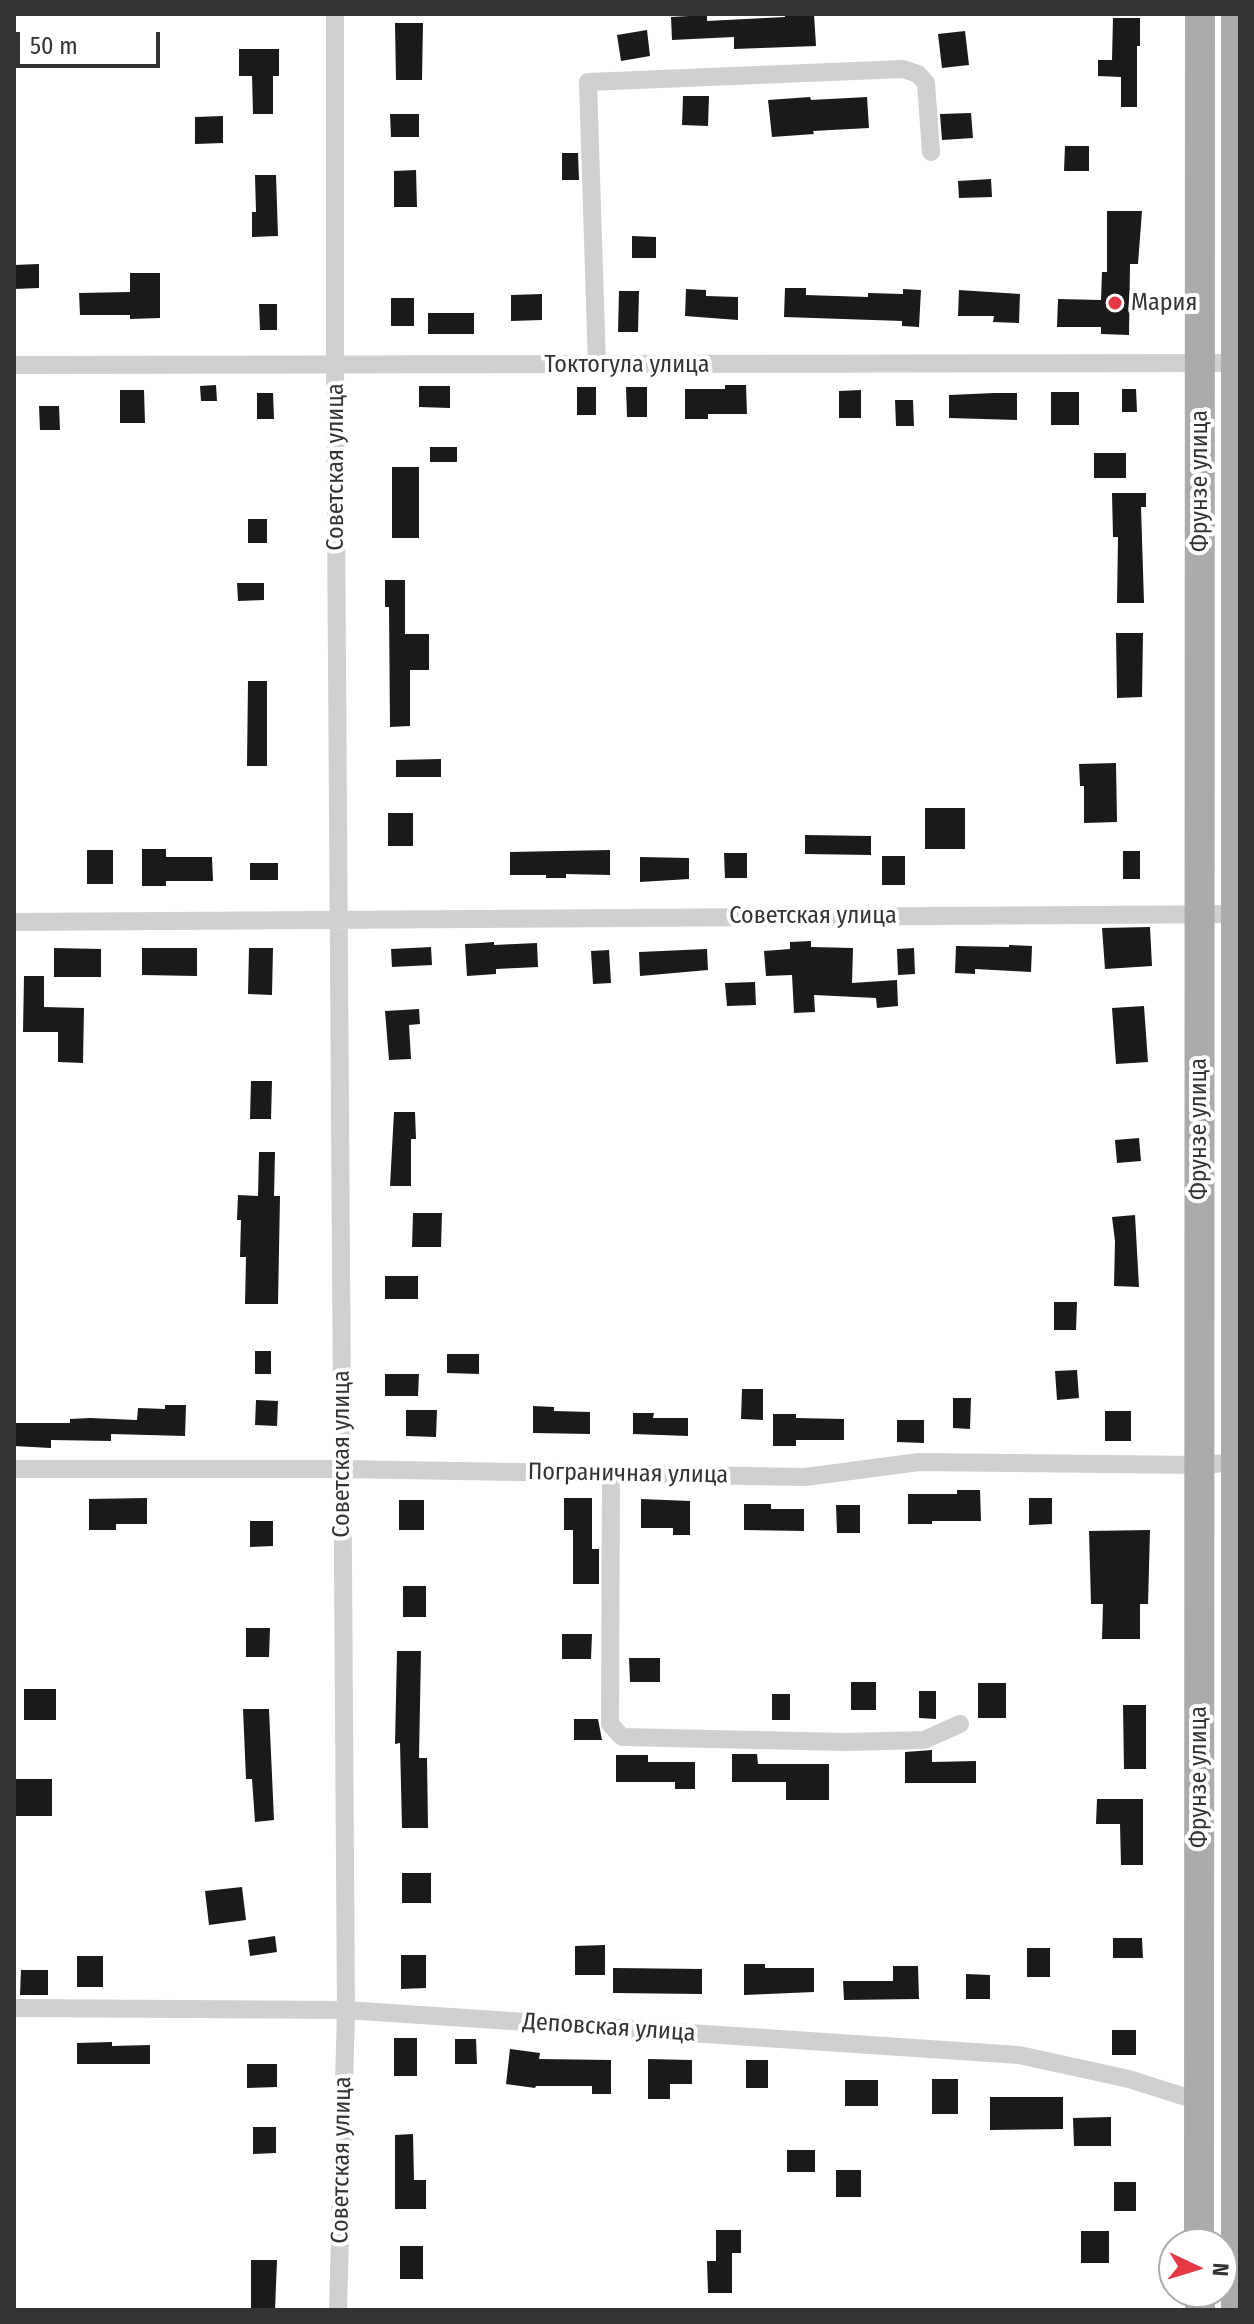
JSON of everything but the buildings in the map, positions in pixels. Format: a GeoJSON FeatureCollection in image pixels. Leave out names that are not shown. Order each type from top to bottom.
{"type":"FeatureCollection","features":[{"type":"Feature","properties":{"kind":"main road","name":"Фрунзе улица"},"geometry":{"type":"LineString","coordinates":[[1199,2228],[1200,14]]}},
{"type":"Feature","properties":{"kind":"main road","name":"Фрунзе улица"},"geometry":{"type":"LineString","coordinates":[[1236,14],[1236,2310]]}},
{"type":"Feature","properties":{"kind":"street","name":"Советская улица"},"geometry":{"type":"LineString","coordinates":[[335,14],[346,2010],[338,2310]]}},
{"type":"Feature","properties":{"kind":"street"},"geometry":{"type":"LineString","coordinates":[[597,366],[588,82],[903,69],[918,74],[926,83],[931,152]]}},
{"type":"Feature","properties":{"kind":"street","name":"Токтогула улица"},"geometry":{"type":"LineString","coordinates":[[14,365],[1238,363]]}},
{"type":"Feature","properties":{"kind":"street","name":"Советская улица"},"geometry":{"type":"LineString","coordinates":[[14,922],[1238,914]]}},
{"type":"Feature","properties":{"kind":"street","name":"Пограничная улица"},"geometry":{"type":"LineString","coordinates":[[14,1469],[342,1469],[805,1477],[919,1462],[1199,1465],[1238,1462]]}},
{"type":"Feature","properties":{"kind":"street"},"geometry":{"type":"LineString","coordinates":[[611,1474],[610,1724],[622,1737],[846,1742],[924,1740],[960,1724]]}},
{"type":"Feature","properties":{"kind":"street","name":"Деповская улица"},"geometry":{"type":"LineString","coordinates":[[14,2008],[346,2010],[1019,2055],[1129,2079],[1198,2101]]}},
{"type":"Feature","properties":{"kind":"place","name":"Мария"},"geometry":{"type":"Point","coordinates":[1115,303]}}]}
